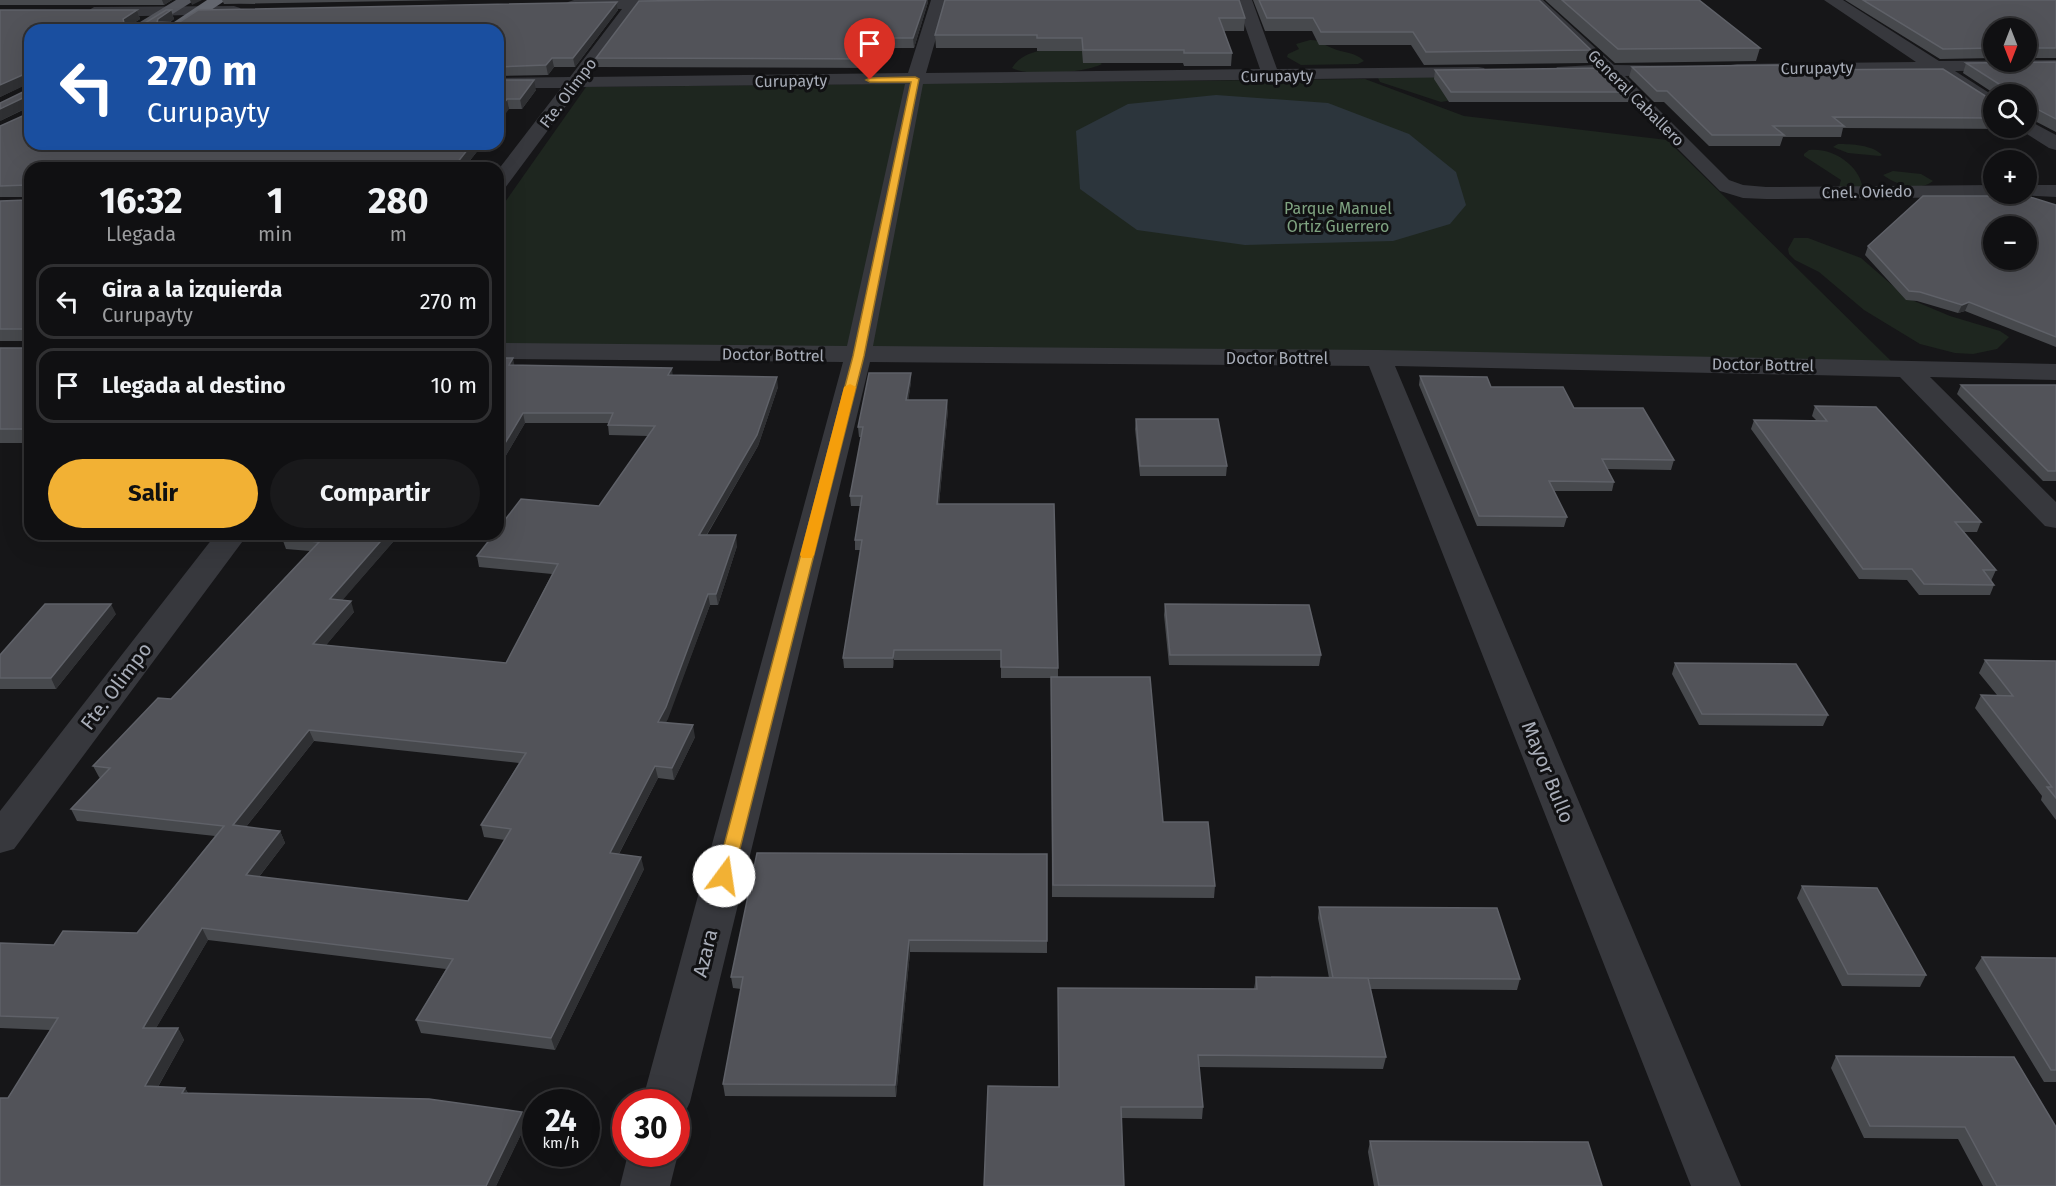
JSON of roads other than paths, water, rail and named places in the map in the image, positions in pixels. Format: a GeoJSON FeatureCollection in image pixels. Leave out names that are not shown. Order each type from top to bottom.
{"type":"FeatureCollection","features":[{"type":"Feature","properties":{"kind":"highway"},"geometry":{"type":"LineString","coordinates":[[180,24],[218,0]]}},
{"type":"Feature","properties":{"kind":"main road"},"geometry":{"type":"LineString","coordinates":[[146,24],[187,0]]}},
{"type":"Feature","properties":{"kind":"street","name":"Azara"},"geometry":{"type":"LineString","coordinates":[[669,1089],[858,356],[915,79],[939,0]]}},
{"type":"Feature","properties":{"kind":"street"},"geometry":{"type":"LineString","coordinates":[[1244,0],[1271,76]]}},
{"type":"Feature","properties":{"kind":"street","name":"General Caballero"},"geometry":{"type":"LineString","coordinates":[[1534,0],[1609,70],[1722,184],[1741,192]]}},
{"type":"Feature","properties":{"kind":"street"},"geometry":{"type":"LineString","coordinates":[[1832,0],[1983,97]]}},
{"type":"Feature","properties":{"kind":"street"},"geometry":{"type":"LineString","coordinates":[[564,5],[635,2],[694,3]]}},
{"type":"Feature","properties":{"kind":"street","name":"Fte. Olimpo"},"geometry":{"type":"LineString","coordinates":[[504,176],[635,2]]}},
{"type":"Feature","properties":{"kind":"street"},"geometry":{"type":"LineString","coordinates":[[84,12],[248,11]]}},
{"type":"Feature","properties":{"kind":"street","name":"Curupayty"},"geometry":{"type":"LineString","coordinates":[[1725,69],[2056,65]]}},
{"type":"Feature","properties":{"kind":"street"},"geometry":{"type":"LineString","coordinates":[[1550,71],[1690,69]]}},
{"type":"Feature","properties":{"kind":"street","name":"Curupayty"},"geometry":{"type":"LineString","coordinates":[[504,83],[1492,72]]}},
{"type":"Feature","properties":{"kind":"street"},"geometry":{"type":"LineString","coordinates":[[2037,132],[2056,144]]}},
{"type":"Feature","properties":{"kind":"street","name":"Cnel. Oviedo"},"geometry":{"type":"LineString","coordinates":[[1741,192],[1983,191]]}},
{"type":"Feature","properties":{"kind":"street"},"geometry":{"type":"LineString","coordinates":[[2037,191],[2056,191]]}},
{"type":"Feature","properties":{"kind":"street","name":"Doctor Bottrel"},"geometry":{"type":"LineString","coordinates":[[504,351],[858,356],[1379,358],[2056,372]]}},
{"type":"Feature","properties":{"kind":"street","name":"Mayor Bullo"},"geometry":{"type":"LineString","coordinates":[[1379,358],[1716,1186]]}},
{"type":"Feature","properties":{"kind":"street"},"geometry":{"type":"LineString","coordinates":[[1906,368],[2056,519]]}},
{"type":"Feature","properties":{"kind":"street","name":"Fte. Olimpo"},"geometry":{"type":"LineString","coordinates":[[0,839],[227,540]]}},
{"type":"Feature","properties":{"kind":"street"},"geometry":{"type":"LineString","coordinates":[[645,1186],[650,1167]]}},
{"type":"Feature","properties":{"kind":"park label","name":"Parque Manuel Ortiz Guerrero"},"geometry":{"type":"Point","coordinates":[1338,217]}}]}
